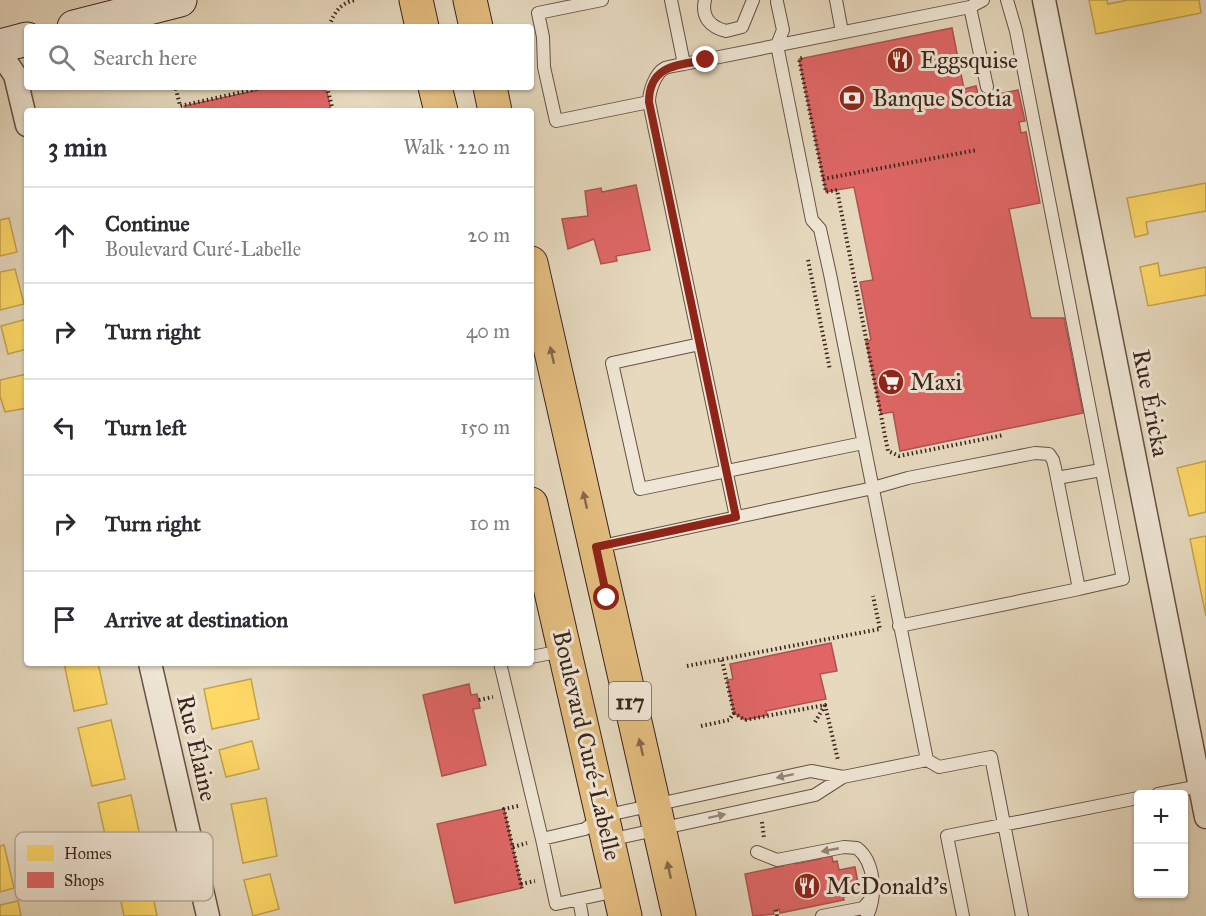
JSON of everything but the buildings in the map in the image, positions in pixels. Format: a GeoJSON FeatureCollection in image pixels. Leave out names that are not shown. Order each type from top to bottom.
{"type":"FeatureCollection","features":[{"type":"Feature","properties":{"kind":"main road"},"geometry":{"type":"LineString","coordinates":[[86,24],[180,0]]}},
{"type":"Feature","properties":{"kind":"main road"},"geometry":{"type":"LineString","coordinates":[[416,0],[421,24]]}},
{"type":"Feature","properties":{"kind":"main road"},"geometry":{"type":"LineString","coordinates":[[0,46],[24,40]]}},
{"type":"Feature","properties":{"kind":"main road"},"geometry":{"type":"LineString","coordinates":[[436,90],[440,108]]}},
{"type":"Feature","properties":{"kind":"main road"},"geometry":{"type":"LineString","coordinates":[[491,90],[494,108]]}},
{"type":"Feature","properties":{"kind":"main road","name":"117"},"geometry":{"type":"LineString","coordinates":[[534,277],[680,916]]}},
{"type":"Feature","properties":{"kind":"main road","name":"Boulevard Curé-Labelle"},"geometry":{"type":"LineString","coordinates":[[534,517],[565,650],[599,828],[623,903]]}},
{"type":"Feature","properties":{"kind":"street","name":"Rue Éricka"},"geometry":{"type":"LineString","coordinates":[[1044,0],[1206,817]]}},
{"type":"Feature","properties":{"kind":"street"},"geometry":{"type":"LineString","coordinates":[[0,53],[15,75],[24,112]]}},
{"type":"Feature","properties":{"kind":"street","name":"Rue Élaine"},"geometry":{"type":"LineString","coordinates":[[151,666],[189,832]]}},
{"type":"Feature","properties":{"kind":"street","name":"Rue Élaine"},"geometry":{"type":"LineString","coordinates":[[205,901],[208,916]]}},
{"type":"Feature","properties":{"kind":"lane"},"geometry":{"type":"LineString","coordinates":[[602,0],[538,13],[543,37],[544,67],[556,121],[649,102]]}},
{"type":"Feature","properties":{"kind":"lane"},"geometry":{"type":"LineString","coordinates":[[671,0],[684,64]]}},
{"type":"Feature","properties":{"kind":"lane"},"geometry":{"type":"LineString","coordinates":[[705,0],[705,15],[710,24],[726,32],[742,27],[753,0]]}},
{"type":"Feature","properties":{"kind":"lane"},"geometry":{"type":"LineString","coordinates":[[836,0],[842,32]]}},
{"type":"Feature","properties":{"kind":"lane"},"geometry":{"type":"LineString","coordinates":[[736,517],[649,102],[649,95],[658,74],[663,69],[684,64],[970,8],[983,0]]}},
{"type":"Feature","properties":{"kind":"lane"},"geometry":{"type":"LineString","coordinates":[[899,626],[1123,579],[1016,32],[1007,0]]}},
{"type":"Feature","properties":{"kind":"lane"},"geometry":{"type":"LineString","coordinates":[[777,2],[783,30],[777,45],[807,200],[812,220],[820,229],[927,760]]}},
{"type":"Feature","properties":{"kind":"lane"},"geometry":{"type":"LineString","coordinates":[[970,8],[987,87]]}},
{"type":"Feature","properties":{"kind":"lane"},"geometry":{"type":"LineString","coordinates":[[700,344],[612,363],[640,489],[864,443]]}},
{"type":"Feature","properties":{"kind":"lane"},"geometry":{"type":"LineString","coordinates":[[596,547],[873,488],[908,478],[1043,452],[1049,454],[1053,460],[1079,589]]}},
{"type":"Feature","properties":{"kind":"lane"},"geometry":{"type":"LineString","coordinates":[[1057,478],[1101,470]]}},
{"type":"Feature","properties":{"kind":"lane"},"geometry":{"type":"LineString","coordinates":[[534,656],[565,650]]}},
{"type":"Feature","properties":{"kind":"lane"},"geometry":{"type":"LineString","coordinates":[[502,666],[556,904],[579,899],[623,903]]}},
{"type":"Feature","properties":{"kind":"lane"},"geometry":{"type":"LineString","coordinates":[[542,839],[657,816],[815,795],[843,777],[927,760],[939,767],[992,757],[1022,916]]}},
{"type":"Feature","properties":{"kind":"lane"},"geometry":{"type":"LineString","coordinates":[[599,828],[657,816],[811,771],[843,777]]}},
{"type":"Feature","properties":{"kind":"lane"},"geometry":{"type":"LineString","coordinates":[[1181,790],[1200,786]]}},
{"type":"Feature","properties":{"kind":"lane"},"geometry":{"type":"LineString","coordinates":[[963,916],[946,836],[1134,799]]}},
{"type":"Feature","properties":{"kind":"lane"},"geometry":{"type":"LineString","coordinates":[[756,846],[777,860],[844,847],[856,848],[867,860],[873,897],[867,916]]}},
{"type":"Feature","properties":{"kind":"lane"},"geometry":{"type":"LineString","coordinates":[[822,916],[863,908],[873,897]]}},
{"type":"Feature","properties":{"kind":"lane"},"geometry":{"type":"LineString","coordinates":[[579,899],[582,916]]}},
{"type":"Feature","properties":{"kind":"path"},"geometry":{"type":"LineString","coordinates":[[330,24],[340,6],[355,0]]}},
{"type":"Feature","properties":{"kind":"path"},"geometry":{"type":"LineString","coordinates":[[810,57],[799,59],[826,192],[837,190],[888,451],[899,456],[1004,435]]}},
{"type":"Feature","properties":{"kind":"path"},"geometry":{"type":"LineString","coordinates":[[176,90],[179,108]]}},
{"type":"Feature","properties":{"kind":"path"},"geometry":{"type":"LineString","coordinates":[[183,108],[253,90]]}},
{"type":"Feature","properties":{"kind":"path"},"geometry":{"type":"LineString","coordinates":[[328,90],[332,108]]}},
{"type":"Feature","properties":{"kind":"path"},"geometry":{"type":"LineString","coordinates":[[823,179],[977,150]]}},
{"type":"Feature","properties":{"kind":"path"},"geometry":{"type":"LineString","coordinates":[[687,666],[880,629],[873,596]]}},
{"type":"Feature","properties":{"kind":"path"},"geometry":{"type":"LineString","coordinates":[[722,660],[734,712],[746,720],[825,705]]}},
{"type":"Feature","properties":{"kind":"path"},"geometry":{"type":"LineString","coordinates":[[815,722],[825,705]]}},
{"type":"Feature","properties":{"kind":"path"},"geometry":{"type":"LineString","coordinates":[[825,705],[834,747]]}},
{"type":"Feature","properties":{"kind":"path"},"geometry":{"type":"LineString","coordinates":[[701,726],[729,720],[734,712]]}},
{"type":"Feature","properties":{"kind":"path"},"geometry":{"type":"LineString","coordinates":[[504,808],[522,888]]}},
{"type":"Feature","properties":{"kind":"path"},"geometry":{"type":"LineString","coordinates":[[756,846],[765,838],[761,820]]}},
{"type":"Feature","properties":{"kind":"path"},"geometry":{"type":"LineString","coordinates":[[776,910],[777,916]]}},
{"type":"Feature","properties":{"kind":"place","name":"Eggsquise"},"geometry":{"type":"Point","coordinates":[900,60]}},
{"type":"Feature","properties":{"kind":"place","name":"Banque Scotia"},"geometry":{"type":"Point","coordinates":[852,98]}},
{"type":"Feature","properties":{"kind":"place","name":"Maxi"},"geometry":{"type":"Point","coordinates":[891,382]}},
{"type":"Feature","properties":{"kind":"place","name":"McDonald's"},"geometry":{"type":"Point","coordinates":[807,886]}},
{"type":"Feature","properties":{"kind":"route"},"geometry":{"type":"LineString","coordinates":[[607,598],[596,547],[736,517],[649,102],[649,95],[658,74],[663,69],[706,60]]}}]}
